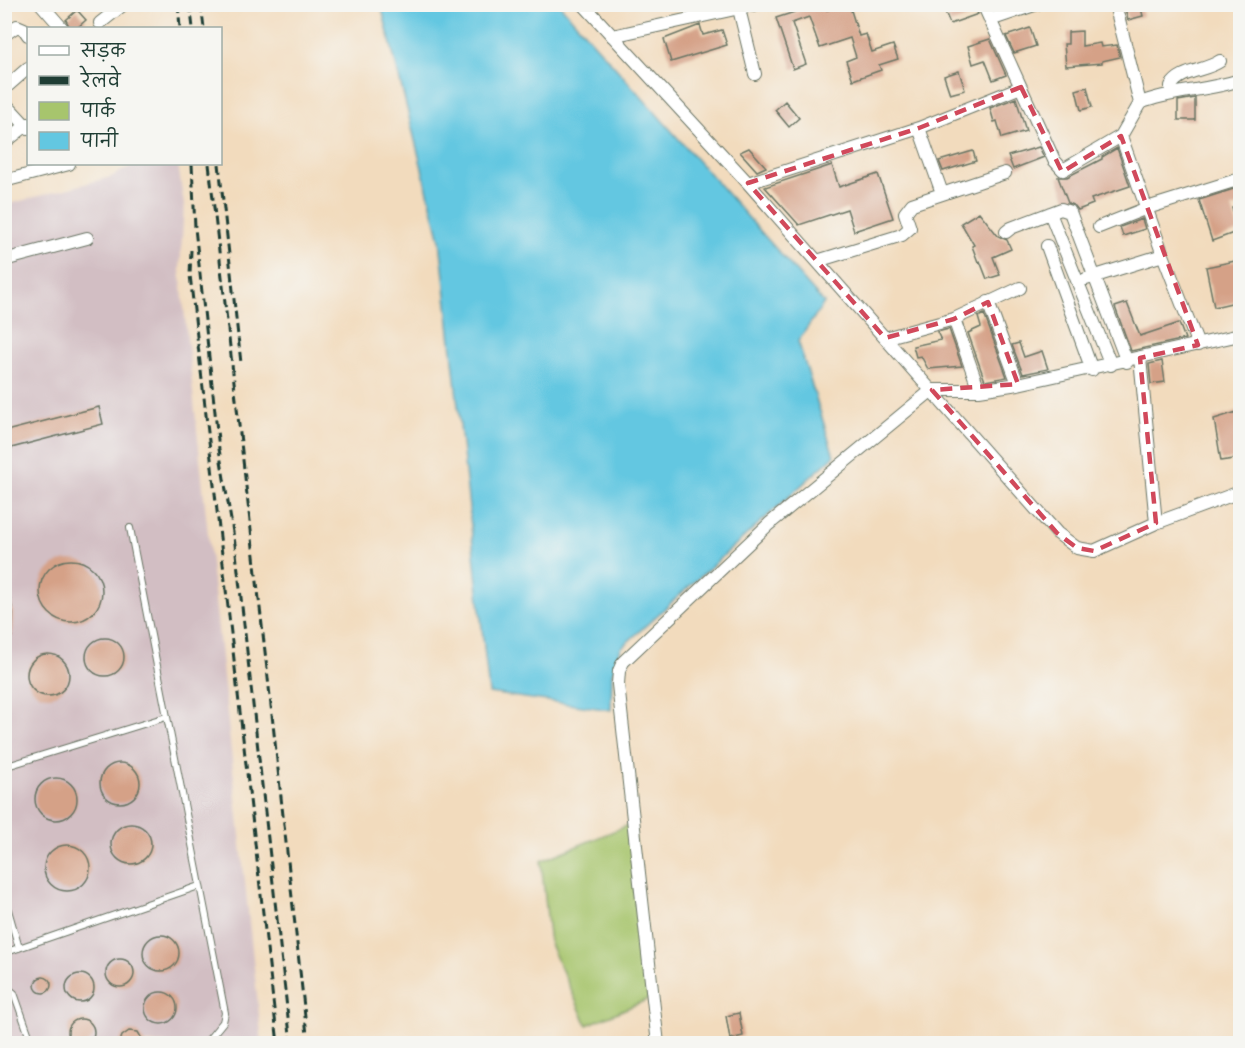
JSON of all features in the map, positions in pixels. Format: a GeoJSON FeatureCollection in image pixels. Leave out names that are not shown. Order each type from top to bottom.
{"type":"FeatureCollection","features":[{"type":"Feature","properties":{"kind":"street"},"geometry":{"type":"LineString","coordinates":[[41,4],[61,27]]}},
{"type":"Feature","properties":{"kind":"street"},"geometry":{"type":"LineString","coordinates":[[100,23],[124,4]]}},
{"type":"Feature","properties":{"kind":"street"},"geometry":{"type":"LineString","coordinates":[[583,4],[748,183],[1057,533],[1077,548],[1094,551],[1101,549],[1156,524],[1240,492]]}},
{"type":"Feature","properties":{"kind":"street"},"geometry":{"type":"LineString","coordinates":[[612,36],[758,4]]}},
{"type":"Feature","properties":{"kind":"street"},"geometry":{"type":"LineString","coordinates":[[983,4],[1054,160],[1063,170],[1121,136],[1140,103],[1171,93],[1218,87],[1240,80]]}},
{"type":"Feature","properties":{"kind":"street"},"geometry":{"type":"LineString","coordinates":[[990,20],[1037,4]]}},
{"type":"Feature","properties":{"kind":"street"},"geometry":{"type":"LineString","coordinates":[[1115,4],[1140,103]]}},
{"type":"Feature","properties":{"kind":"street"},"geometry":{"type":"LineString","coordinates":[[739,9],[755,74]]}},
{"type":"Feature","properties":{"kind":"street"},"geometry":{"type":"LineString","coordinates":[[4,35],[17,26],[27,34]]}},
{"type":"Feature","properties":{"kind":"street"},"geometry":{"type":"LineString","coordinates":[[1171,93],[1170,86],[1174,81],[1220,61]]}},
{"type":"Feature","properties":{"kind":"street"},"geometry":{"type":"LineString","coordinates":[[4,89],[27,69]]}},
{"type":"Feature","properties":{"kind":"street"},"geometry":{"type":"LineString","coordinates":[[748,183],[919,128],[1021,87]]}},
{"type":"Feature","properties":{"kind":"street"},"geometry":{"type":"LineString","coordinates":[[4,102],[27,125]]}},
{"type":"Feature","properties":{"kind":"street"},"geometry":{"type":"LineString","coordinates":[[4,143],[27,127]]}},
{"type":"Feature","properties":{"kind":"street"},"geometry":{"type":"LineString","coordinates":[[919,128],[942,193]]}},
{"type":"Feature","properties":{"kind":"street"},"geometry":{"type":"LineString","coordinates":[[1121,136],[1162,255],[1198,345]]}},
{"type":"Feature","properties":{"kind":"street"},"geometry":{"type":"LineString","coordinates":[[4,181],[60,165]]}},
{"type":"Feature","properties":{"kind":"street"},"geometry":{"type":"LineString","coordinates":[[817,261],[902,235],[910,228],[905,213],[907,207],[1005,173]]}},
{"type":"Feature","properties":{"kind":"street"},"geometry":{"type":"LineString","coordinates":[[1099,227],[1147,208],[1240,179]]}},
{"type":"Feature","properties":{"kind":"street"},"geometry":{"type":"LineString","coordinates":[[1006,232],[1061,209],[1070,212],[1127,362]]}},
{"type":"Feature","properties":{"kind":"street"},"geometry":{"type":"LineString","coordinates":[[1050,213],[1111,365]]}},
{"type":"Feature","properties":{"kind":"street"},"geometry":{"type":"LineString","coordinates":[[4,260],[87,238]]}},
{"type":"Feature","properties":{"kind":"street"},"geometry":{"type":"LineString","coordinates":[[1047,246],[1092,370]]}},
{"type":"Feature","properties":{"kind":"street"},"geometry":{"type":"LineString","coordinates":[[1063,286],[1162,255]]}},
{"type":"Feature","properties":{"kind":"street"},"geometry":{"type":"LineString","coordinates":[[885,338],[954,319],[1020,288]]}},
{"type":"Feature","properties":{"kind":"street"},"geometry":{"type":"LineString","coordinates":[[988,302],[1018,384]]}},
{"type":"Feature","properties":{"kind":"street"},"geometry":{"type":"LineString","coordinates":[[954,319],[979,390]]}},
{"type":"Feature","properties":{"kind":"street"},"geometry":{"type":"LineString","coordinates":[[658,1044],[618,684],[619,671],[623,662],[769,524],[932,390],[979,390],[1018,384],[1092,370],[1240,335]]}},
{"type":"Feature","properties":{"kind":"street"},"geometry":{"type":"LineString","coordinates":[[1140,358],[1156,524]]}},
{"type":"Feature","properties":{"kind":"lane"},"geometry":{"type":"LineString","coordinates":[[130,528],[225,1013],[223,1022],[205,1044]]}},
{"type":"Feature","properties":{"kind":"lane"},"geometry":{"type":"LineString","coordinates":[[4,767],[166,717]]}},
{"type":"Feature","properties":{"kind":"lane"},"geometry":{"type":"LineString","coordinates":[[4,953],[199,886]]}},
{"type":"Feature","properties":{"kind":"lane"},"geometry":{"type":"LineString","coordinates":[[4,896],[19,948]]}},
{"type":"Feature","properties":{"kind":"lane"},"geometry":{"type":"LineString","coordinates":[[4,985],[14,993],[32,1044]]}},
{"type":"Feature","properties":{"kind":"highlighted area"},"geometry":{"type":"Polygon","coordinates":[[[1021,87],[1062,172],[1121,136],[1198,345],[1140,358],[1156,523],[1094,551],[1077,548],[1057,533],[932,390],[1018,384],[988,302],[954,319],[885,338],[748,183],[919,128],[1021,87]]]}},
{"type":"Feature","properties":{"kind":"shaded area"},"geometry":{"type":"Polygon","coordinates":[[[133,165],[178,165],[184,205],[180,270],[262,1043],[5,1044],[5,205],[111,177],[133,165]]]}},
{"type":"Feature","properties":{"kind":"green space"},"geometry":{"type":"Polygon","coordinates":[[[633,823],[651,998],[587,1025],[550,944],[541,861],[633,823]]]}},
{"type":"Feature","properties":{"kind":"water"},"geometry":{"type":"Polygon","coordinates":[[[381,5],[560,5],[824,303],[798,341],[834,456],[621,648],[612,674],[611,710],[489,693],[440,240],[381,5]]]}},
{"type":"Feature","properties":{"kind":"building"},"geometry":{"type":"Polygon","coordinates":[[[803,4],[825,4],[827,10],[849,4],[859,36],[866,34],[872,52],[893,45],[898,59],[879,65],[881,70],[853,80],[846,61],[856,57],[850,38],[820,48],[809,17],[792,23],[806,64],[793,69],[776,18],[804,9],[803,4]]]}},
{"type":"Feature","properties":{"kind":"building"},"geometry":{"type":"Polygon","coordinates":[[[955,4],[975,4],[978,14],[950,24],[944,9],[955,4]]]}},
{"type":"Feature","properties":{"kind":"building"},"geometry":{"type":"Polygon","coordinates":[[[1124,4],[1140,4],[1143,16],[1128,20],[1124,4]]]}},
{"type":"Feature","properties":{"kind":"building"},"geometry":{"type":"Polygon","coordinates":[[[77,10],[86,20],[78,27],[70,27],[66,20],[77,10]]]}},
{"type":"Feature","properties":{"kind":"building"},"geometry":{"type":"Polygon","coordinates":[[[700,25],[703,35],[722,30],[727,45],[671,62],[664,39],[700,25]]]}},
{"type":"Feature","properties":{"kind":"building"},"geometry":{"type":"Polygon","coordinates":[[[1030,28],[1036,46],[1014,53],[1006,36],[1030,28]]]}},
{"type":"Feature","properties":{"kind":"building"},"geometry":{"type":"Polygon","coordinates":[[[1082,31],[1082,46],[1100,43],[1101,47],[1117,45],[1120,57],[1102,61],[1102,63],[1066,66],[1064,44],[1068,44],[1068,32],[1082,31]]]}},
{"type":"Feature","properties":{"kind":"building"},"geometry":{"type":"Polygon","coordinates":[[[990,39],[1006,75],[993,80],[985,60],[973,64],[968,46],[990,39]]]}},
{"type":"Feature","properties":{"kind":"building"},"geometry":{"type":"Polygon","coordinates":[[[959,71],[965,90],[950,94],[944,76],[959,71]]]}},
{"type":"Feature","properties":{"kind":"building"},"geometry":{"type":"Polygon","coordinates":[[[1087,87],[1092,107],[1081,110],[1076,90],[1087,87]]]}},
{"type":"Feature","properties":{"kind":"building"},"geometry":{"type":"Polygon","coordinates":[[[1016,98],[1026,131],[1002,138],[990,108],[1016,98]]]}},
{"type":"Feature","properties":{"kind":"building"},"geometry":{"type":"Polygon","coordinates":[[[1195,98],[1195,120],[1178,120],[1178,101],[1195,98]]]}},
{"type":"Feature","properties":{"kind":"building"},"geometry":{"type":"Polygon","coordinates":[[[785,101],[799,118],[789,127],[775,110],[785,101]]]}},
{"type":"Feature","properties":{"kind":"building"},"geometry":{"type":"Polygon","coordinates":[[[1039,147],[1044,157],[1013,169],[1008,156],[1039,147]]]}},
{"type":"Feature","properties":{"kind":"building"},"geometry":{"type":"Polygon","coordinates":[[[749,148],[766,167],[757,171],[740,152],[749,148]]]}},
{"type":"Feature","properties":{"kind":"building"},"geometry":{"type":"Polygon","coordinates":[[[1117,148],[1130,186],[1091,199],[1093,204],[1078,210],[1068,203],[1058,177],[1067,177],[1102,159],[1117,148]]]}},
{"type":"Feature","properties":{"kind":"building"},"geometry":{"type":"Polygon","coordinates":[[[973,151],[976,161],[943,171],[939,161],[973,151]]]}},
{"type":"Feature","properties":{"kind":"building"},"geometry":{"type":"Polygon","coordinates":[[[832,165],[839,187],[878,174],[893,218],[854,231],[847,209],[799,225],[765,187],[832,165]]]}},
{"type":"Feature","properties":{"kind":"building"},"geometry":{"type":"Polygon","coordinates":[[[1240,187],[1240,206],[1232,208],[1239,231],[1212,241],[1199,200],[1240,187]]]}},
{"type":"Feature","properties":{"kind":"building"},"geometry":{"type":"Polygon","coordinates":[[[979,212],[998,236],[1007,240],[1011,249],[993,257],[1000,275],[987,279],[980,261],[978,262],[972,246],[974,245],[961,223],[979,212]]]}},
{"type":"Feature","properties":{"kind":"building"},"geometry":{"type":"Polygon","coordinates":[[[1142,219],[1145,229],[1123,236],[1120,227],[1142,219]]]}},
{"type":"Feature","properties":{"kind":"building"},"geometry":{"type":"Polygon","coordinates":[[[1240,260],[1240,301],[1214,307],[1206,267],[1240,260]]]}},
{"type":"Feature","properties":{"kind":"building"},"geometry":{"type":"Polygon","coordinates":[[[1127,303],[1140,336],[1179,323],[1185,339],[1131,351],[1115,307],[1127,303]]]}},
{"type":"Feature","properties":{"kind":"building"},"geometry":{"type":"Polygon","coordinates":[[[984,314],[1007,377],[985,381],[968,333],[981,327],[978,317],[984,314]]]}},
{"type":"Feature","properties":{"kind":"building"},"geometry":{"type":"Polygon","coordinates":[[[949,329],[962,366],[928,369],[921,356],[916,357],[913,346],[941,340],[937,332],[949,329]]]}},
{"type":"Feature","properties":{"kind":"building"},"geometry":{"type":"Polygon","coordinates":[[[1019,343],[1024,357],[1042,351],[1048,369],[1023,374],[1012,345],[1019,343]]]}},
{"type":"Feature","properties":{"kind":"building"},"geometry":{"type":"Polygon","coordinates":[[[1162,361],[1165,382],[1151,384],[1149,364],[1162,361]]]}},
{"type":"Feature","properties":{"kind":"building"},"geometry":{"type":"Polygon","coordinates":[[[99,407],[103,424],[11,448],[6,431],[99,407]]]}},
{"type":"Feature","properties":{"kind":"building"},"geometry":{"type":"Polygon","coordinates":[[[1240,411],[1240,458],[1221,461],[1214,419],[1240,411]]]}},
{"type":"Feature","properties":{"kind":"building"},"geometry":{"type":"Polygon","coordinates":[[[65,560],[77,560],[93,569],[100,579],[102,591],[100,603],[93,613],[77,622],[65,622],[54,617],[45,608],[40,597],[40,585],[45,574],[54,565],[65,560]]]}},
{"type":"Feature","properties":{"kind":"building"},"geometry":{"type":"Polygon","coordinates":[[[4,592],[9,592],[13,613],[12,636],[4,636],[4,592]]]}},
{"type":"Feature","properties":{"kind":"building"},"geometry":{"type":"Polygon","coordinates":[[[105,638],[112,639],[118,644],[123,650],[123,664],[118,670],[112,675],[105,676],[98,675],[92,670],[87,664],[86,657],[87,650],[92,644],[98,639],[105,638]]]}},
{"type":"Feature","properties":{"kind":"building"},"geometry":{"type":"Polygon","coordinates":[[[48,654],[56,655],[63,660],[68,667],[68,683],[63,690],[56,695],[48,696],[40,695],[33,690],[28,683],[27,675],[28,667],[33,660],[40,655],[48,654]]]}},
{"type":"Feature","properties":{"kind":"building"},"geometry":{"type":"Polygon","coordinates":[[[120,763],[128,764],[134,769],[139,775],[139,791],[134,797],[128,802],[120,803],[112,802],[106,797],[101,791],[100,783],[101,775],[106,769],[112,764],[120,763]]]}},
{"type":"Feature","properties":{"kind":"building"},"geometry":{"type":"Polygon","coordinates":[[[56,778],[64,779],[71,784],[76,791],[76,807],[71,814],[64,819],[56,820],[48,819],[41,814],[36,807],[35,799],[36,791],[41,784],[48,779],[56,778]]]}},
{"type":"Feature","properties":{"kind":"building"},"geometry":{"type":"Polygon","coordinates":[[[131,824],[139,825],[145,830],[150,836],[150,852],[145,858],[139,863],[131,864],[123,863],[117,858],[112,852],[111,844],[112,836],[117,830],[123,825],[131,824]]]}},
{"type":"Feature","properties":{"kind":"building"},"geometry":{"type":"Polygon","coordinates":[[[67,845],[83,852],[90,868],[83,884],[67,891],[51,884],[44,868],[51,852],[67,845]]]}},
{"type":"Feature","properties":{"kind":"building"},"geometry":{"type":"Polygon","coordinates":[[[161,935],[174,940],[179,953],[174,966],[161,971],[148,966],[143,953],[148,940],[161,935]]]}},
{"type":"Feature","properties":{"kind":"building"},"geometry":{"type":"Polygon","coordinates":[[[120,959],[130,963],[134,973],[130,983],[120,987],[110,983],[106,973],[110,963],[120,959]]]}},
{"type":"Feature","properties":{"kind":"building"},"geometry":{"type":"Polygon","coordinates":[[[80,974],[90,978],[94,988],[90,998],[80,1002],[70,998],[66,988],[70,978],[80,974]]]}},
{"type":"Feature","properties":{"kind":"building"},"geometry":{"type":"Polygon","coordinates":[[[43,977],[49,979],[51,985],[49,991],[43,993],[37,991],[35,985],[37,979],[43,977]]]}},
{"type":"Feature","properties":{"kind":"building"},"geometry":{"type":"Polygon","coordinates":[[[161,992],[173,996],[177,1008],[173,1020],[161,1024],[149,1020],[145,1008],[149,996],[161,992]]]}},
{"type":"Feature","properties":{"kind":"building"},"geometry":{"type":"Polygon","coordinates":[[[739,1013],[743,1036],[730,1039],[726,1016],[739,1013]]]}},
{"type":"Feature","properties":{"kind":"building"},"geometry":{"type":"Polygon","coordinates":[[[81,1019],[91,1022],[94,1032],[91,1042],[81,1045],[71,1042],[68,1032],[71,1022],[81,1019]]]}},
{"type":"Feature","properties":{"kind":"building"},"geometry":{"type":"Polygon","coordinates":[[[129,1031],[138,1032],[145,1044],[119,1044],[122,1036],[129,1031]]]}},
{"type":"Feature","properties":{"kind":"railway"},"geometry":{"type":"LineString","coordinates":[[178,4],[180,27]]}},
{"type":"Feature","properties":{"kind":"railway"},"geometry":{"type":"LineString","coordinates":[[190,4],[193,27]]}},
{"type":"Feature","properties":{"kind":"railway"},"geometry":{"type":"LineString","coordinates":[[201,4],[204,27]]}},
{"type":"Feature","properties":{"kind":"railway"},"geometry":{"type":"LineString","coordinates":[[192,165],[195,228],[219,449],[235,544],[291,1044]]}},
{"type":"Feature","properties":{"kind":"railway"},"geometry":{"type":"LineString","coordinates":[[209,165],[308,1044]]}},
{"type":"Feature","properties":{"kind":"railway"},"geometry":{"type":"LineString","coordinates":[[219,165],[241,363]]}},
{"type":"Feature","properties":{"kind":"railway"},"geometry":{"type":"LineString","coordinates":[[191,250],[190,275],[278,1044]]}}]}
